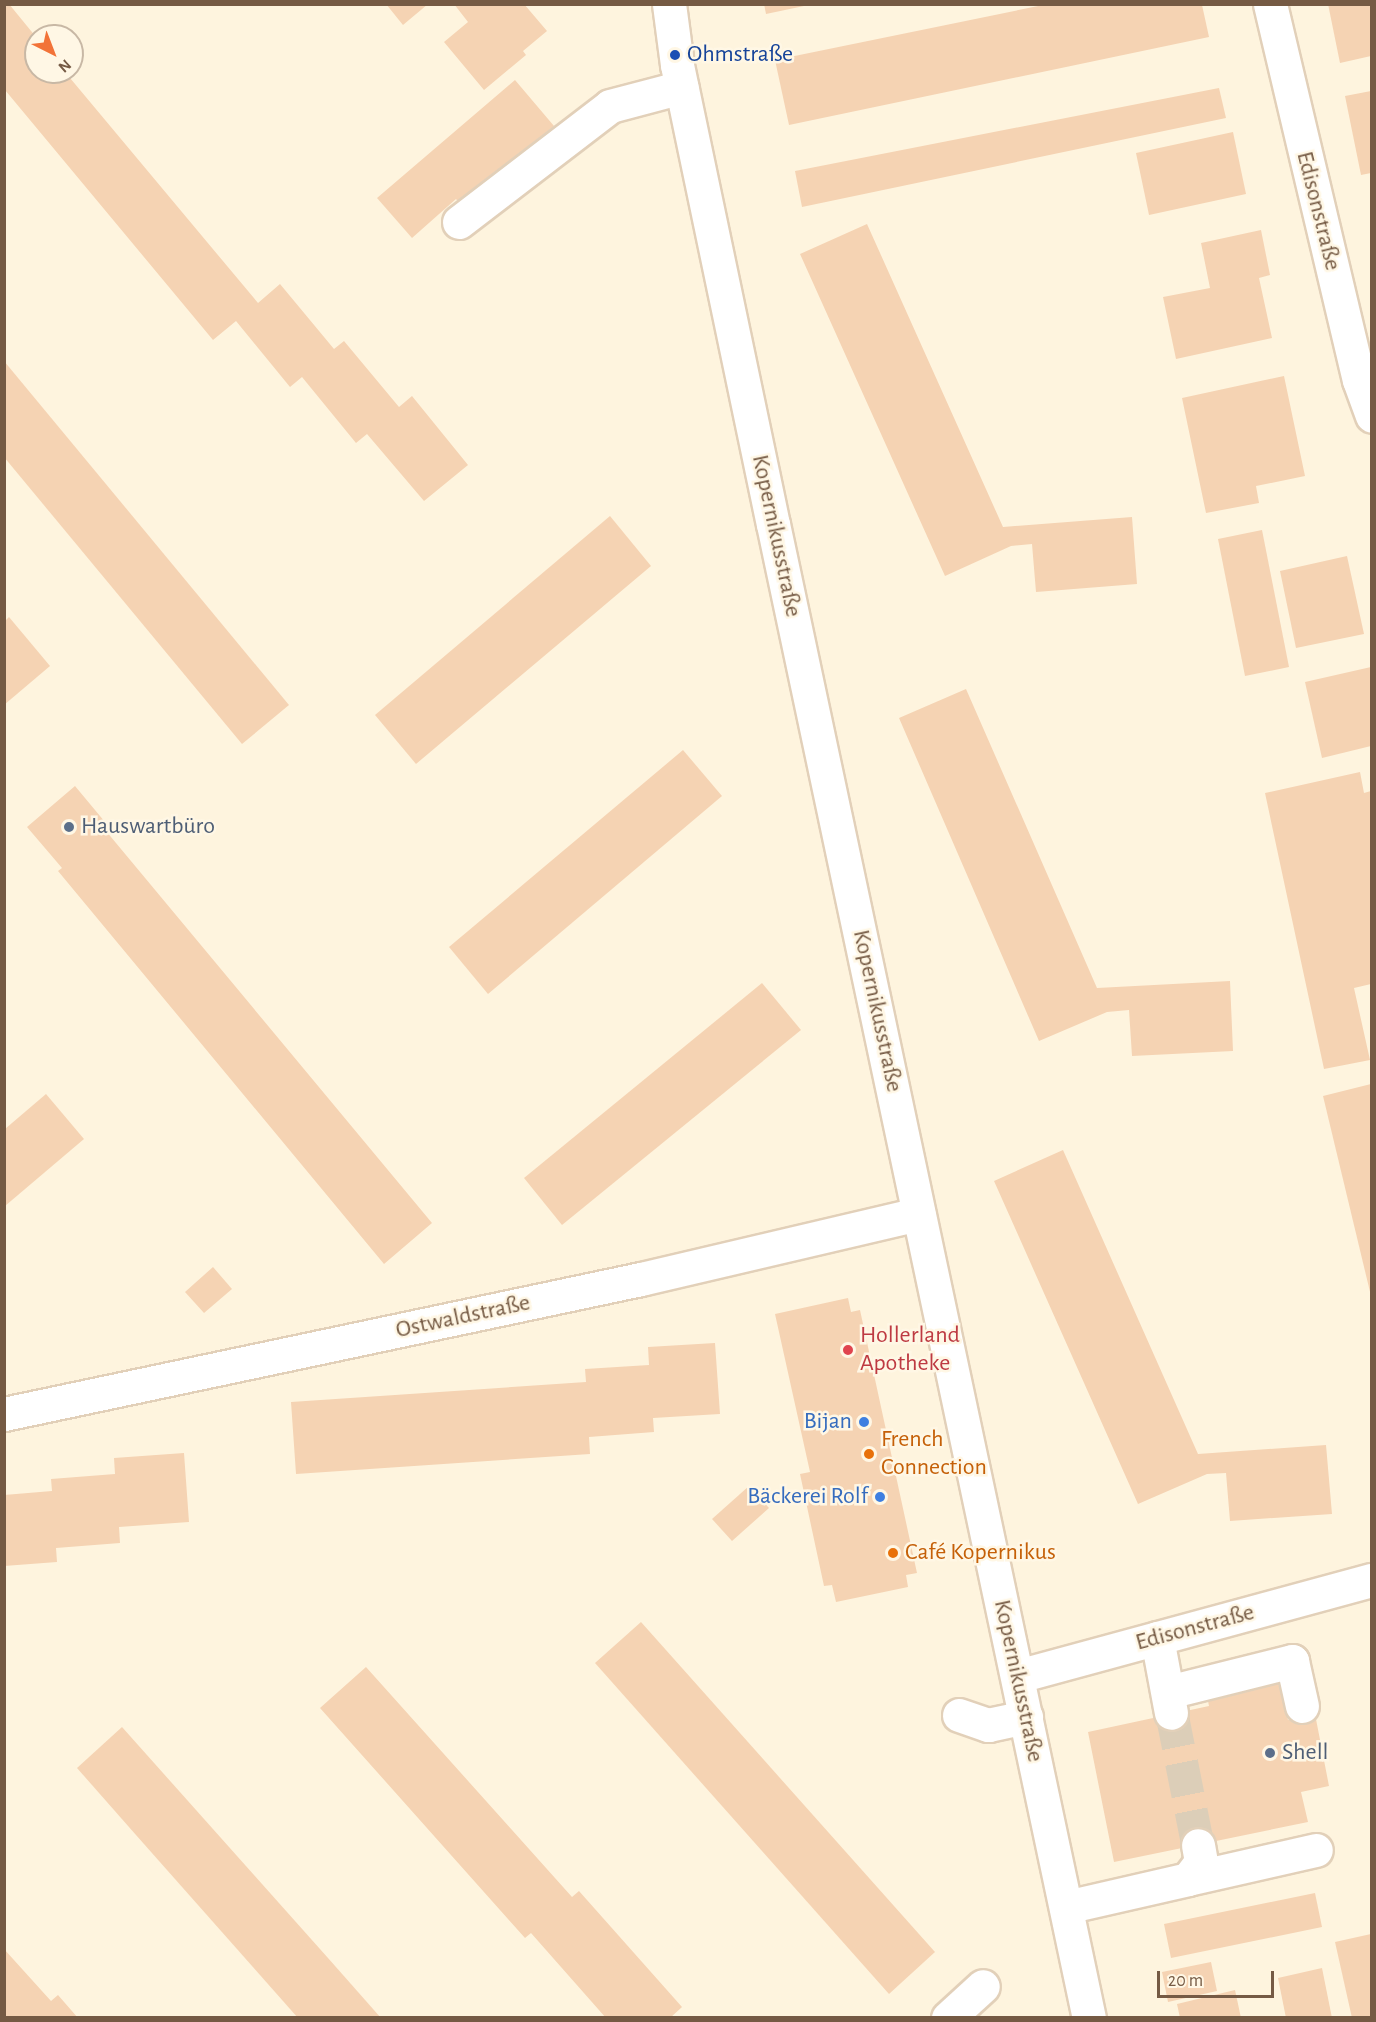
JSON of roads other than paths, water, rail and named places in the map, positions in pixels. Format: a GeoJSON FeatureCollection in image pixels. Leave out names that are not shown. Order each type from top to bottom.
{"type":"FeatureCollection","features":[{"type":"Feature","properties":{"kind":"street","name":"Kopernikusstraße"},"geometry":{"type":"LineString","coordinates":[[669,4],[682,87],[1089,2018]]}},
{"type":"Feature","properties":{"kind":"street","name":"Edisonstraße"},"geometry":{"type":"LineString","coordinates":[[1270,4],[1359,380],[1371,416]]}},
{"type":"Feature","properties":{"kind":"street"},"geometry":{"type":"LineString","coordinates":[[459,222],[609,106],[682,87]]}},
{"type":"Feature","properties":{"kind":"street","name":"Ostwaldstraße"},"geometry":{"type":"LineString","coordinates":[[4,1413],[618,1284],[919,1214]]}},
{"type":"Feature","properties":{"kind":"street","name":"Edisonstraße"},"geometry":{"type":"LineString","coordinates":[[1018,1676],[1371,1582]]}},
{"type":"Feature","properties":{"kind":"street"},"geometry":{"type":"LineString","coordinates":[[1157,1638],[1170,1703],[1292,1661],[1302,1706]]}},
{"type":"Feature","properties":{"kind":"street"},"geometry":{"type":"LineString","coordinates":[[959,1715],[988,1725],[1026,1717]]}},
{"type":"Feature","properties":{"kind":"street"},"geometry":{"type":"LineString","coordinates":[[1188,1879],[1201,1862],[1198,1845]]}},
{"type":"Feature","properties":{"kind":"street"},"geometry":{"type":"LineString","coordinates":[[1066,1907],[1316,1850]]}},
{"type":"Feature","properties":{"kind":"street"},"geometry":{"type":"LineString","coordinates":[[948,2018],[983,1986]]}},
{"type":"Feature","properties":{"kind":"tunnel"},"geometry":{"type":"LineString","coordinates":[[1172,1714],[1198,1845]]}},
{"type":"Feature","properties":{"kind":"place","name":"Ohmstraße"},"geometry":{"type":"Point","coordinates":[675,55]}},
{"type":"Feature","properties":{"kind":"place","name":"Hauswartbüro"},"geometry":{"type":"Point","coordinates":[69,827]}},
{"type":"Feature","properties":{"kind":"place","name":"Hollerland Apotheke"},"geometry":{"type":"Point","coordinates":[848,1350]}},
{"type":"Feature","properties":{"kind":"place","name":"Bijan"},"geometry":{"type":"Point","coordinates":[864,1422]}},
{"type":"Feature","properties":{"kind":"place","name":"French Connection"},"geometry":{"type":"Point","coordinates":[869,1454]}},
{"type":"Feature","properties":{"kind":"place","name":"Bäckerei Rolf"},"geometry":{"type":"Point","coordinates":[880,1497]}},
{"type":"Feature","properties":{"kind":"place","name":"Café Kopernikus"},"geometry":{"type":"Point","coordinates":[893,1553]}},
{"type":"Feature","properties":{"kind":"place","name":"Shell"},"geometry":{"type":"Point","coordinates":[1270,1753]}}]}
